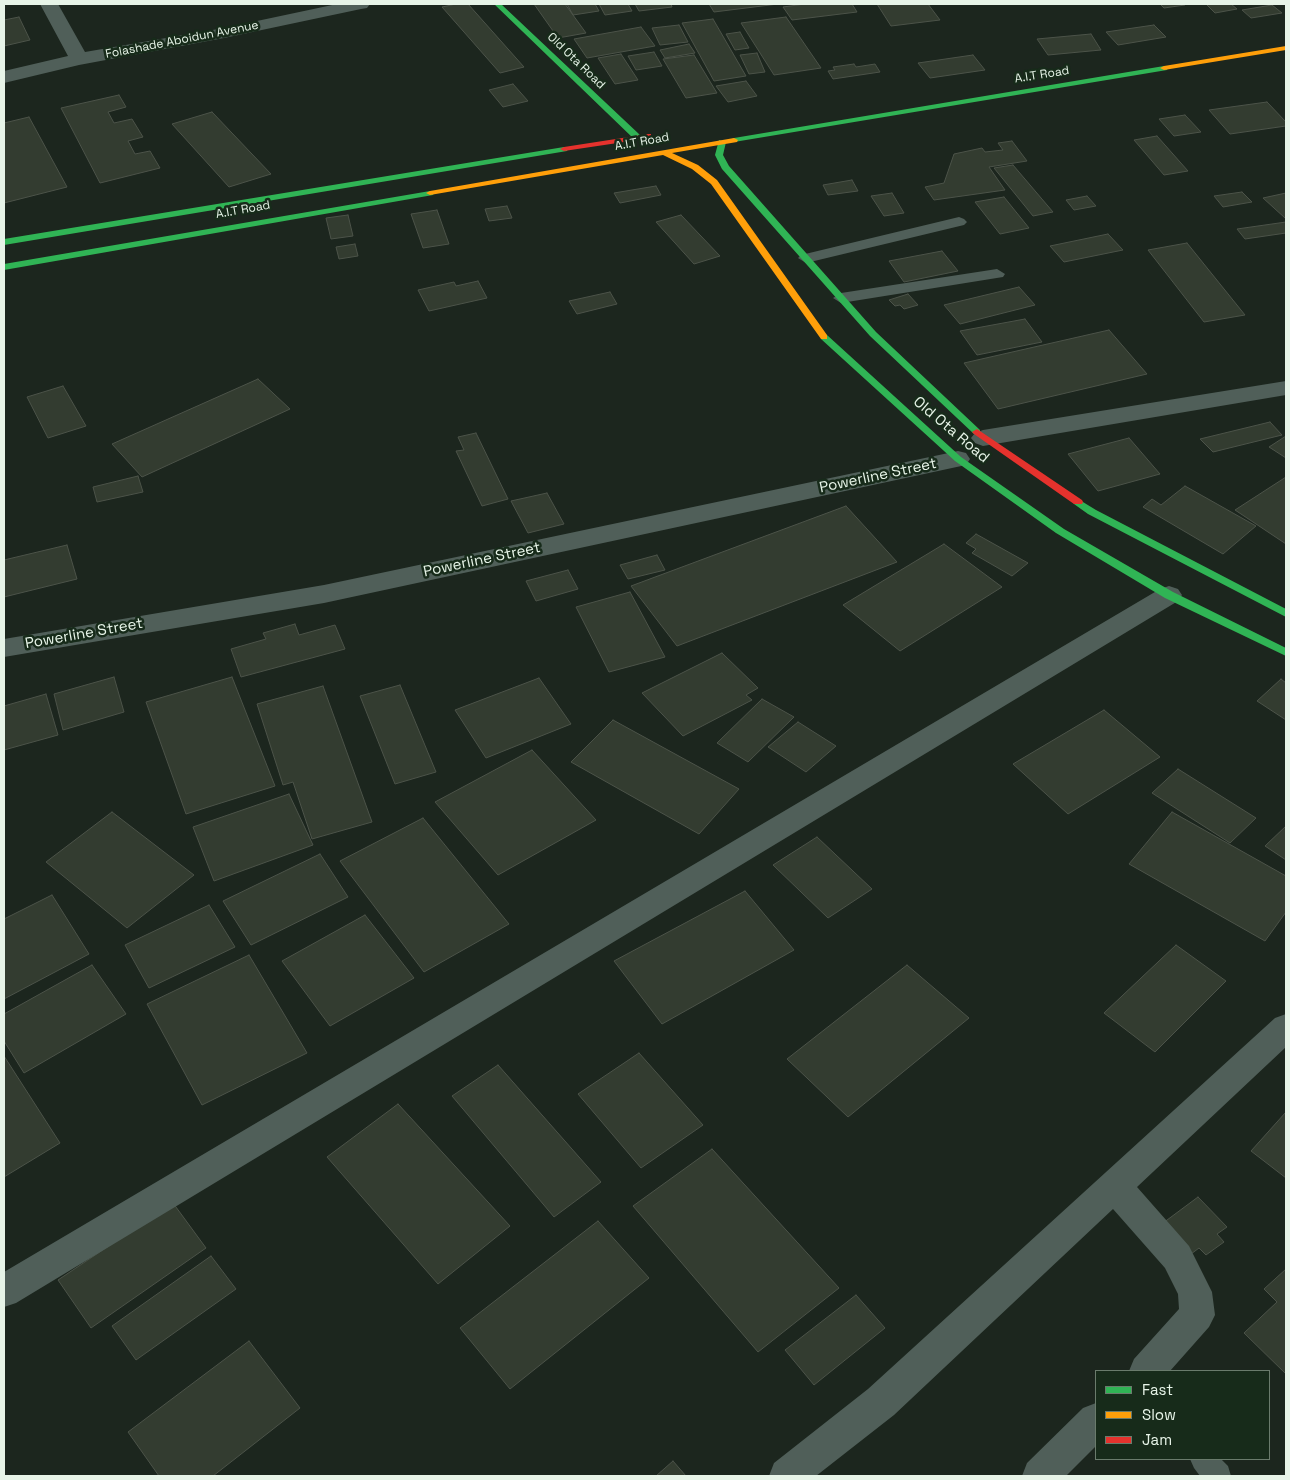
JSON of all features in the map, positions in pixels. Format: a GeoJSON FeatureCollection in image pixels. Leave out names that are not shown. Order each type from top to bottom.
{"type":"FeatureCollection","features":[{"type":"Feature","properties":{"kind":"street"},"geometry":{"type":"LineString","coordinates":[[49,4],[79,59]]}},
{"type":"Feature","properties":{"kind":"street","name":"Folashade Aboidun Avenue"},"geometry":{"type":"LineString","coordinates":[[4,77],[79,59],[224,33],[361,4]]}},
{"type":"Feature","properties":{"kind":"street","name":"Old Ota Road"},"geometry":{"type":"LineString","coordinates":[[497,4],[637,137]]}},
{"type":"Feature","properties":{"kind":"street","name":"A.I.T Road"},"geometry":{"type":"LineString","coordinates":[[4,266],[663,152],[1286,48]]}},
{"type":"Feature","properties":{"kind":"street","name":"A.I.T Road"},"geometry":{"type":"LineString","coordinates":[[4,242],[310,190],[656,135]]}},
{"type":"Feature","properties":{"kind":"street","name":"Old Ota Road"},"geometry":{"type":"LineString","coordinates":[[722,142],[719,155],[725,167],[873,334],[984,438],[1092,512],[1286,613]]}},
{"type":"Feature","properties":{"kind":"street","name":"Old Ota Road"},"geometry":{"type":"LineString","coordinates":[[663,152],[695,167],[714,182],[828,342],[958,458],[1060,531],[1169,595],[1286,652]]}},
{"type":"Feature","properties":{"kind":"street"},"geometry":{"type":"LineString","coordinates":[[984,438],[1286,388]]}},
{"type":"Feature","properties":{"kind":"street","name":"Powerline Street"},"geometry":{"type":"LineString","coordinates":[[4,648],[324,594],[958,458]]}},
{"type":"Feature","properties":{"kind":"street"},"geometry":{"type":"LineString","coordinates":[[4,1291],[1169,595]]}},
{"type":"Feature","properties":{"kind":"street"},"geometry":{"type":"LineString","coordinates":[[787,1476],[881,1402],[1286,1027]]}},
{"type":"Feature","properties":{"kind":"street"},"geometry":{"type":"LineString","coordinates":[[1115,1187],[1177,1257],[1195,1292],[1197,1315],[1147,1370]]}},
{"type":"Feature","properties":{"kind":"street"},"geometry":{"type":"LineString","coordinates":[[1040,1476],[1095,1423]]}},
{"type":"Feature","properties":{"kind":"lane"},"geometry":{"type":"LineString","coordinates":[[806,258],[959,222]]}},
{"type":"Feature","properties":{"kind":"lane"},"geometry":{"type":"LineString","coordinates":[[842,298],[997,274]]}},
{"type":"Feature","properties":{"kind":"lane"},"geometry":{"type":"LineString","coordinates":[[1204,1460],[1218,1476]]}},
{"type":"Feature","properties":{"kind":"building"},"geometry":{"type":"Polygon","coordinates":[[[468,4],[524,67],[500,73],[442,7],[468,4]]]}},
{"type":"Feature","properties":{"kind":"building"},"geometry":{"type":"Polygon","coordinates":[[[534,4],[565,4],[586,33],[558,38],[534,4]]]}},
{"type":"Feature","properties":{"kind":"building"},"geometry":{"type":"Polygon","coordinates":[[[567,4],[595,4],[599,11],[573,15],[567,4]]]}},
{"type":"Feature","properties":{"kind":"building"},"geometry":{"type":"Polygon","coordinates":[[[599,4],[628,4],[632,11],[605,15],[599,4]]]}},
{"type":"Feature","properties":{"kind":"building"},"geometry":{"type":"Polygon","coordinates":[[[635,4],[671,4],[672,7],[639,11],[635,4]]]}},
{"type":"Feature","properties":{"kind":"building"},"geometry":{"type":"Polygon","coordinates":[[[709,4],[778,4],[714,12],[709,4]]]}},
{"type":"Feature","properties":{"kind":"building"},"geometry":{"type":"Polygon","coordinates":[[[805,4],[852,4],[857,12],[792,20],[783,7],[805,4]]]}},
{"type":"Feature","properties":{"kind":"building"},"geometry":{"type":"Polygon","coordinates":[[[877,4],[928,4],[940,20],[891,26],[877,4]]]}},
{"type":"Feature","properties":{"kind":"building"},"geometry":{"type":"Polygon","coordinates":[[[1160,4],[1184,4],[1185,5],[1164,8],[1160,4]]]}},
{"type":"Feature","properties":{"kind":"building"},"geometry":{"type":"Polygon","coordinates":[[[1206,4],[1231,4],[1237,9],[1215,13],[1206,4]]]}},
{"type":"Feature","properties":{"kind":"building"},"geometry":{"type":"Polygon","coordinates":[[[1272,5],[1282,13],[1251,18],[1242,10],[1272,5]]]}},
{"type":"Feature","properties":{"kind":"building"},"geometry":{"type":"Polygon","coordinates":[[[19,17],[30,40],[4,46],[4,20],[19,17]]]}},
{"type":"Feature","properties":{"kind":"building"},"geometry":{"type":"Polygon","coordinates":[[[786,17],[821,68],[774,75],[741,23],[786,17]]]}},
{"type":"Feature","properties":{"kind":"building"},"geometry":{"type":"Polygon","coordinates":[[[713,19],[746,76],[714,81],[682,23],[713,19]]]}},
{"type":"Feature","properties":{"kind":"building"},"geometry":{"type":"Polygon","coordinates":[[[679,25],[688,42],[660,45],[652,28],[679,25]]]}},
{"type":"Feature","properties":{"kind":"building"},"geometry":{"type":"Polygon","coordinates":[[[1154,25],[1166,37],[1118,45],[1106,32],[1154,25]]]}},
{"type":"Feature","properties":{"kind":"building"},"geometry":{"type":"Polygon","coordinates":[[[641,27],[655,46],[587,58],[574,39],[641,27]]]}},
{"type":"Feature","properties":{"kind":"building"},"geometry":{"type":"Polygon","coordinates":[[[740,32],[749,48],[735,50],[726,34],[740,32]]]}},
{"type":"Feature","properties":{"kind":"building"},"geometry":{"type":"Polygon","coordinates":[[[1091,34],[1101,50],[1048,55],[1037,39],[1091,34]]]}},
{"type":"Feature","properties":{"kind":"building"},"geometry":{"type":"Polygon","coordinates":[[[689,44],[695,53],[665,58],[660,50],[689,44]]]}},
{"type":"Feature","properties":{"kind":"building"},"geometry":{"type":"Polygon","coordinates":[[[654,52],[662,66],[636,70],[628,56],[654,52]]]}},
{"type":"Feature","properties":{"kind":"building"},"geometry":{"type":"Polygon","coordinates":[[[757,53],[765,72],[749,74],[740,55],[757,53]]]}},
{"type":"Feature","properties":{"kind":"building"},"geometry":{"type":"Polygon","coordinates":[[[621,54],[638,80],[615,84],[598,58],[621,54]]]}},
{"type":"Feature","properties":{"kind":"building"},"geometry":{"type":"Polygon","coordinates":[[[694,55],[717,93],[686,98],[663,59],[694,55]]]}},
{"type":"Feature","properties":{"kind":"building"},"geometry":{"type":"Polygon","coordinates":[[[973,55],[985,70],[930,78],[918,63],[973,55]]]}},
{"type":"Feature","properties":{"kind":"building"},"geometry":{"type":"Polygon","coordinates":[[[854,64],[856,67],[875,64],[880,72],[833,79],[828,71],[835,70],[833,67],[854,64]]]}},
{"type":"Feature","properties":{"kind":"building"},"geometry":{"type":"Polygon","coordinates":[[[746,81],[757,96],[728,102],[716,86],[746,81]]]}},
{"type":"Feature","properties":{"kind":"building"},"geometry":{"type":"Polygon","coordinates":[[[513,84],[528,101],[503,107],[489,90],[513,84]]]}},
{"type":"Feature","properties":{"kind":"building"},"geometry":{"type":"Polygon","coordinates":[[[119,95],[126,107],[108,112],[114,123],[132,119],[143,137],[128,141],[135,154],[150,151],[160,168],[100,183],[61,108],[119,95]]]}},
{"type":"Feature","properties":{"kind":"building"},"geometry":{"type":"Polygon","coordinates":[[[1267,102],[1286,122],[1286,126],[1230,134],[1209,110],[1267,102]]]}},
{"type":"Feature","properties":{"kind":"building"},"geometry":{"type":"Polygon","coordinates":[[[212,112],[271,174],[229,187],[172,124],[212,112]]]}},
{"type":"Feature","properties":{"kind":"building"},"geometry":{"type":"Polygon","coordinates":[[[1185,115],[1201,132],[1174,136],[1159,119],[1185,115]]]}},
{"type":"Feature","properties":{"kind":"building"},"geometry":{"type":"Polygon","coordinates":[[[29,117],[67,187],[4,203],[4,123],[29,117]]]}},
{"type":"Feature","properties":{"kind":"building"},"geometry":{"type":"Polygon","coordinates":[[[1157,136],[1188,171],[1164,175],[1134,140],[1157,136]]]}},
{"type":"Feature","properties":{"kind":"building"},"geometry":{"type":"Polygon","coordinates":[[[1012,141],[1027,161],[989,167],[1005,190],[934,200],[925,187],[944,183],[954,154],[982,148],[985,152],[1003,150],[998,143],[1012,141]]]}},
{"type":"Feature","properties":{"kind":"building"},"geometry":{"type":"Polygon","coordinates":[[[1013,165],[1053,212],[1033,216],[994,168],[1013,165]]]}},
{"type":"Feature","properties":{"kind":"building"},"geometry":{"type":"Polygon","coordinates":[[[852,180],[858,191],[828,195],[823,185],[852,180]]]}},
{"type":"Feature","properties":{"kind":"building"},"geometry":{"type":"Polygon","coordinates":[[[656,186],[661,195],[620,203],[614,193],[656,186]]]}},
{"type":"Feature","properties":{"kind":"building"},"geometry":{"type":"Polygon","coordinates":[[[1242,192],[1252,202],[1223,207],[1214,196],[1242,192]]]}},
{"type":"Feature","properties":{"kind":"building"},"geometry":{"type":"Polygon","coordinates":[[[892,193],[904,213],[884,216],[871,196],[892,193]]]}},
{"type":"Feature","properties":{"kind":"building"},"geometry":{"type":"Polygon","coordinates":[[[1286,193],[1286,218],[1285,218],[1263,198],[1286,193]]]}},
{"type":"Feature","properties":{"kind":"building"},"geometry":{"type":"Polygon","coordinates":[[[1087,196],[1096,206],[1074,210],[1066,200],[1087,196]]]}},
{"type":"Feature","properties":{"kind":"building"},"geometry":{"type":"Polygon","coordinates":[[[1004,197],[1029,228],[1000,234],[975,202],[1004,197]]]}},
{"type":"Feature","properties":{"kind":"building"},"geometry":{"type":"Polygon","coordinates":[[[507,206],[512,218],[489,221],[485,209],[507,206]]]}},
{"type":"Feature","properties":{"kind":"building"},"geometry":{"type":"Polygon","coordinates":[[[437,210],[449,244],[423,248],[411,214],[437,210]]]}},
{"type":"Feature","properties":{"kind":"building"},"geometry":{"type":"Polygon","coordinates":[[[348,215],[353,236],[331,239],[326,218],[348,215]]]}},
{"type":"Feature","properties":{"kind":"building"},"geometry":{"type":"Polygon","coordinates":[[[681,215],[720,256],[694,264],[656,222],[681,215]]]}},
{"type":"Feature","properties":{"kind":"building"},"geometry":{"type":"Polygon","coordinates":[[[1286,222],[1286,233],[1245,239],[1237,229],[1286,222]]]}},
{"type":"Feature","properties":{"kind":"building"},"geometry":{"type":"Polygon","coordinates":[[[1108,234],[1123,250],[1064,262],[1050,246],[1108,234]]]}},
{"type":"Feature","properties":{"kind":"building"},"geometry":{"type":"Polygon","coordinates":[[[1187,243],[1245,315],[1204,322],[1148,250],[1187,243]]]}},
{"type":"Feature","properties":{"kind":"building"},"geometry":{"type":"Polygon","coordinates":[[[355,244],[358,256],[339,259],[336,247],[355,244]]]}},
{"type":"Feature","properties":{"kind":"building"},"geometry":{"type":"Polygon","coordinates":[[[942,251],[958,271],[904,282],[889,261],[942,251]]]}},
{"type":"Feature","properties":{"kind":"building"},"geometry":{"type":"Polygon","coordinates":[[[478,281],[487,298],[429,311],[418,290],[454,282],[456,286],[478,281]]]}},
{"type":"Feature","properties":{"kind":"building"},"geometry":{"type":"Polygon","coordinates":[[[1019,287],[1035,305],[960,324],[944,305],[1019,287]]]}},
{"type":"Feature","properties":{"kind":"building"},"geometry":{"type":"Polygon","coordinates":[[[610,292],[617,304],[577,314],[569,301],[610,292]]]}},
{"type":"Feature","properties":{"kind":"building"},"geometry":{"type":"Polygon","coordinates":[[[908,294],[918,305],[904,309],[900,305],[895,306],[889,300],[908,294]]]}},
{"type":"Feature","properties":{"kind":"building"},"geometry":{"type":"Polygon","coordinates":[[[1025,319],[1042,342],[977,355],[960,331],[1025,319]]]}},
{"type":"Feature","properties":{"kind":"building"},"geometry":{"type":"Polygon","coordinates":[[[1109,330],[1147,374],[998,409],[964,363],[1109,330]]]}},
{"type":"Feature","properties":{"kind":"building"},"geometry":{"type":"Polygon","coordinates":[[[258,379],[290,409],[142,477],[112,444],[258,379]]]}},
{"type":"Feature","properties":{"kind":"building"},"geometry":{"type":"Polygon","coordinates":[[[63,386],[86,426],[48,438],[27,397],[63,386]]]}},
{"type":"Feature","properties":{"kind":"building"},"geometry":{"type":"Polygon","coordinates":[[[1270,422],[1282,435],[1213,452],[1200,439],[1270,422]]]}},
{"type":"Feature","properties":{"kind":"building"},"geometry":{"type":"Polygon","coordinates":[[[476,433],[508,499],[482,506],[456,451],[464,450],[458,437],[476,433]]]}},
{"type":"Feature","properties":{"kind":"building"},"geometry":{"type":"Polygon","coordinates":[[[1286,436],[1286,458],[1269,447],[1286,436]]]}},
{"type":"Feature","properties":{"kind":"building"},"geometry":{"type":"Polygon","coordinates":[[[1129,438],[1160,474],[1098,491],[1068,454],[1129,438]]]}},
{"type":"Feature","properties":{"kind":"building"},"geometry":{"type":"Polygon","coordinates":[[[138,476],[143,492],[97,502],[93,487],[138,476]]]}},
{"type":"Feature","properties":{"kind":"building"},"geometry":{"type":"Polygon","coordinates":[[[1286,477],[1286,544],[1235,510],[1286,477]]]}},
{"type":"Feature","properties":{"kind":"building"},"geometry":{"type":"Polygon","coordinates":[[[1185,486],[1256,526],[1223,554],[1143,507],[1152,499],[1161,505],[1185,486]]]}},
{"type":"Feature","properties":{"kind":"building"},"geometry":{"type":"Polygon","coordinates":[[[547,493],[564,524],[528,533],[511,501],[547,493]]]}},
{"type":"Feature","properties":{"kind":"building"},"geometry":{"type":"Polygon","coordinates":[[[846,506],[897,562],[677,646],[631,586],[846,506]]]}},
{"type":"Feature","properties":{"kind":"building"},"geometry":{"type":"Polygon","coordinates":[[[976,534],[1028,563],[1012,576],[972,553],[976,549],[966,543],[976,534]]]}},
{"type":"Feature","properties":{"kind":"building"},"geometry":{"type":"Polygon","coordinates":[[[944,544],[1002,587],[900,651],[843,605],[944,544]]]}},
{"type":"Feature","properties":{"kind":"building"},"geometry":{"type":"Polygon","coordinates":[[[67,545],[77,579],[4,597],[4,560],[67,545]]]}},
{"type":"Feature","properties":{"kind":"building"},"geometry":{"type":"Polygon","coordinates":[[[657,555],[665,570],[628,579],[620,565],[657,555]]]}},
{"type":"Feature","properties":{"kind":"building"},"geometry":{"type":"Polygon","coordinates":[[[568,570],[578,589],[536,601],[526,581],[568,570]]]}},
{"type":"Feature","properties":{"kind":"building"},"geometry":{"type":"Polygon","coordinates":[[[630,592],[665,657],[609,672],[576,607],[630,592]]]}},
{"type":"Feature","properties":{"kind":"building"},"geometry":{"type":"Polygon","coordinates":[[[295,624],[299,635],[335,625],[345,649],[241,677],[231,649],[266,639],[263,633],[295,624]]]}},
{"type":"Feature","properties":{"kind":"building"},"geometry":{"type":"Polygon","coordinates":[[[722,653],[758,688],[746,695],[752,700],[683,736],[642,693],[722,653]]]}},
{"type":"Feature","properties":{"kind":"building"},"geometry":{"type":"Polygon","coordinates":[[[114,677],[124,712],[63,730],[54,694],[114,677]]]}},
{"type":"Feature","properties":{"kind":"building"},"geometry":{"type":"Polygon","coordinates":[[[232,677],[275,786],[186,814],[146,702],[232,677]]]}},
{"type":"Feature","properties":{"kind":"building"},"geometry":{"type":"Polygon","coordinates":[[[539,678],[571,724],[486,758],[455,710],[539,678]]]}},
{"type":"Feature","properties":{"kind":"building"},"geometry":{"type":"Polygon","coordinates":[[[1281,679],[1286,683],[1286,720],[1257,701],[1281,679]]]}},
{"type":"Feature","properties":{"kind":"building"},"geometry":{"type":"Polygon","coordinates":[[[400,685],[436,772],[395,784],[360,696],[400,685]]]}},
{"type":"Feature","properties":{"kind":"building"},"geometry":{"type":"Polygon","coordinates":[[[323,686],[372,822],[312,839],[293,782],[283,785],[257,704],[323,686]]]}},
{"type":"Feature","properties":{"kind":"building"},"geometry":{"type":"Polygon","coordinates":[[[46,694],[58,735],[4,750],[4,706],[46,694]]]}},
{"type":"Feature","properties":{"kind":"building"},"geometry":{"type":"Polygon","coordinates":[[[762,699],[794,717],[748,762],[717,743],[762,699]]]}},
{"type":"Feature","properties":{"kind":"building"},"geometry":{"type":"Polygon","coordinates":[[[1104,710],[1160,757],[1068,814],[1013,764],[1104,710]]]}},
{"type":"Feature","properties":{"kind":"building"},"geometry":{"type":"Polygon","coordinates":[[[613,720],[739,789],[699,834],[571,762],[613,720]]]}},
{"type":"Feature","properties":{"kind":"building"},"geometry":{"type":"Polygon","coordinates":[[[798,722],[836,746],[806,772],[768,747],[798,722]]]}},
{"type":"Feature","properties":{"kind":"building"},"geometry":{"type":"Polygon","coordinates":[[[532,750],[596,820],[498,875],[435,802],[532,750]]]}},
{"type":"Feature","properties":{"kind":"building"},"geometry":{"type":"Polygon","coordinates":[[[1178,769],[1256,818],[1230,843],[1152,793],[1178,769]]]}},
{"type":"Feature","properties":{"kind":"building"},"geometry":{"type":"Polygon","coordinates":[[[289,794],[313,845],[214,881],[193,827],[289,794]]]}},
{"type":"Feature","properties":{"kind":"building"},"geometry":{"type":"Polygon","coordinates":[[[112,812],[194,875],[127,928],[46,862],[112,812]]]}},
{"type":"Feature","properties":{"kind":"building"},"geometry":{"type":"Polygon","coordinates":[[[1172,812],[1286,876],[1286,912],[1265,941],[1129,864],[1172,812]]]}},
{"type":"Feature","properties":{"kind":"building"},"geometry":{"type":"Polygon","coordinates":[[[423,818],[509,924],[424,972],[340,861],[423,818]]]}},
{"type":"Feature","properties":{"kind":"building"},"geometry":{"type":"Polygon","coordinates":[[[1286,826],[1286,860],[1265,846],[1286,826]]]}},
{"type":"Feature","properties":{"kind":"building"},"geometry":{"type":"Polygon","coordinates":[[[817,837],[872,889],[828,918],[773,865],[817,837]]]}},
{"type":"Feature","properties":{"kind":"building"},"geometry":{"type":"Polygon","coordinates":[[[320,854],[348,897],[251,945],[223,901],[320,854]]]}},
{"type":"Feature","properties":{"kind":"building"},"geometry":{"type":"Polygon","coordinates":[[[745,891],[794,950],[662,1024],[614,961],[745,891]]]}},
{"type":"Feature","properties":{"kind":"building"},"geometry":{"type":"Polygon","coordinates":[[[52,895],[89,954],[4,999],[4,919],[52,895]]]}},
{"type":"Feature","properties":{"kind":"building"},"geometry":{"type":"Polygon","coordinates":[[[209,905],[235,947],[149,988],[125,945],[209,905]]]}},
{"type":"Feature","properties":{"kind":"building"},"geometry":{"type":"Polygon","coordinates":[[[365,915],[414,978],[330,1026],[282,961],[365,915]]]}},
{"type":"Feature","properties":{"kind":"building"},"geometry":{"type":"Polygon","coordinates":[[[1176,945],[1226,981],[1155,1052],[1104,1013],[1176,945]]]}},
{"type":"Feature","properties":{"kind":"building"},"geometry":{"type":"Polygon","coordinates":[[[249,955],[307,1053],[202,1105],[147,1004],[249,955]]]}},
{"type":"Feature","properties":{"kind":"building"},"geometry":{"type":"Polygon","coordinates":[[[92,965],[126,1014],[24,1073],[4,1041],[4,1014],[92,965]]]}},
{"type":"Feature","properties":{"kind":"building"},"geometry":{"type":"Polygon","coordinates":[[[907,965],[969,1018],[848,1117],[787,1059],[907,965]]]}},
{"type":"Feature","properties":{"kind":"building"},"geometry":{"type":"Polygon","coordinates":[[[639,1053],[703,1125],[641,1168],[578,1094],[639,1053]]]}},
{"type":"Feature","properties":{"kind":"building"},"geometry":{"type":"Polygon","coordinates":[[[4,1056],[60,1143],[4,1177],[4,1056]]]}},
{"type":"Feature","properties":{"kind":"building"},"geometry":{"type":"Polygon","coordinates":[[[498,1065],[601,1182],[554,1217],[452,1096],[498,1065]]]}},
{"type":"Feature","properties":{"kind":"building"},"geometry":{"type":"Polygon","coordinates":[[[398,1104],[510,1226],[438,1284],[327,1157],[398,1104]]]}},
{"type":"Feature","properties":{"kind":"building"},"geometry":{"type":"Polygon","coordinates":[[[1286,1112],[1286,1178],[1251,1151],[1286,1112]]]}},
{"type":"Feature","properties":{"kind":"building"},"geometry":{"type":"Polygon","coordinates":[[[712,1149],[839,1288],[758,1352],[633,1206],[712,1149]]]}},
{"type":"Feature","properties":{"kind":"building"},"geometry":{"type":"Polygon","coordinates":[[[1198,1197],[1227,1227],[1217,1234],[1224,1242],[1206,1255],[1199,1248],[1191,1254],[1163,1223],[1198,1197]]]}},
{"type":"Feature","properties":{"kind":"building"},"geometry":{"type":"Polygon","coordinates":[[[173,1203],[206,1248],[91,1328],[58,1280],[173,1203]]]}},
{"type":"Feature","properties":{"kind":"building"},"geometry":{"type":"Polygon","coordinates":[[[598,1221],[649,1278],[510,1389],[460,1328],[598,1221]]]}},
{"type":"Feature","properties":{"kind":"building"},"geometry":{"type":"Polygon","coordinates":[[[211,1256],[236,1289],[136,1360],[112,1326],[211,1256]]]}},
{"type":"Feature","properties":{"kind":"building"},"geometry":{"type":"Polygon","coordinates":[[[1286,1269],[1286,1374],[1244,1333],[1277,1302],[1264,1289],[1286,1269]]]}},
{"type":"Feature","properties":{"kind":"building"},"geometry":{"type":"Polygon","coordinates":[[[856,1295],[885,1328],[814,1385],[785,1350],[856,1295]]]}},
{"type":"Feature","properties":{"kind":"building"},"geometry":{"type":"Polygon","coordinates":[[[249,1341],[300,1408],[213,1476],[159,1476],[128,1432],[249,1341]]]}},
{"type":"Feature","properties":{"kind":"building"},"geometry":{"type":"Polygon","coordinates":[[[673,1461],[686,1476],[656,1476],[673,1461]]]}},
{"type":"Feature","properties":{"kind":"traffic: fast"},"geometry":{"type":"LineString","coordinates":[[497,4],[637,137]]}},
{"type":"Feature","properties":{"kind":"traffic: fast"},"geometry":{"type":"LineString","coordinates":[[734,140],[1164,68]]}},
{"type":"Feature","properties":{"kind":"traffic: fast"},"geometry":{"type":"LineString","coordinates":[[722,142],[719,155],[725,167],[873,334],[977,432]]}},
{"type":"Feature","properties":{"kind":"traffic: fast"},"geometry":{"type":"LineString","coordinates":[[4,242],[564,149]]}},
{"type":"Feature","properties":{"kind":"traffic: fast"},"geometry":{"type":"LineString","coordinates":[[4,267],[430,193]]}},
{"type":"Feature","properties":{"kind":"traffic: fast"},"geometry":{"type":"LineString","coordinates":[[824,337],[958,459],[1060,531],[1169,595],[1286,652]]}},
{"type":"Feature","properties":{"kind":"traffic: fast"},"geometry":{"type":"LineString","coordinates":[[1078,502],[1092,512],[1286,613]]}},
{"type":"Feature","properties":{"kind":"traffic: slow"},"geometry":{"type":"LineString","coordinates":[[1164,68],[1286,48]]}},
{"type":"Feature","properties":{"kind":"traffic: slow"},"geometry":{"type":"LineString","coordinates":[[430,193],[734,140]]}},
{"type":"Feature","properties":{"kind":"traffic: slow"},"geometry":{"type":"LineString","coordinates":[[663,152],[695,167],[714,182],[824,337]]}},
{"type":"Feature","properties":{"kind":"traffic: jam"},"geometry":{"type":"LineString","coordinates":[[564,149],[648,136]]}},
{"type":"Feature","properties":{"kind":"traffic: jam"},"geometry":{"type":"LineString","coordinates":[[977,432],[1078,502]]}}]}
